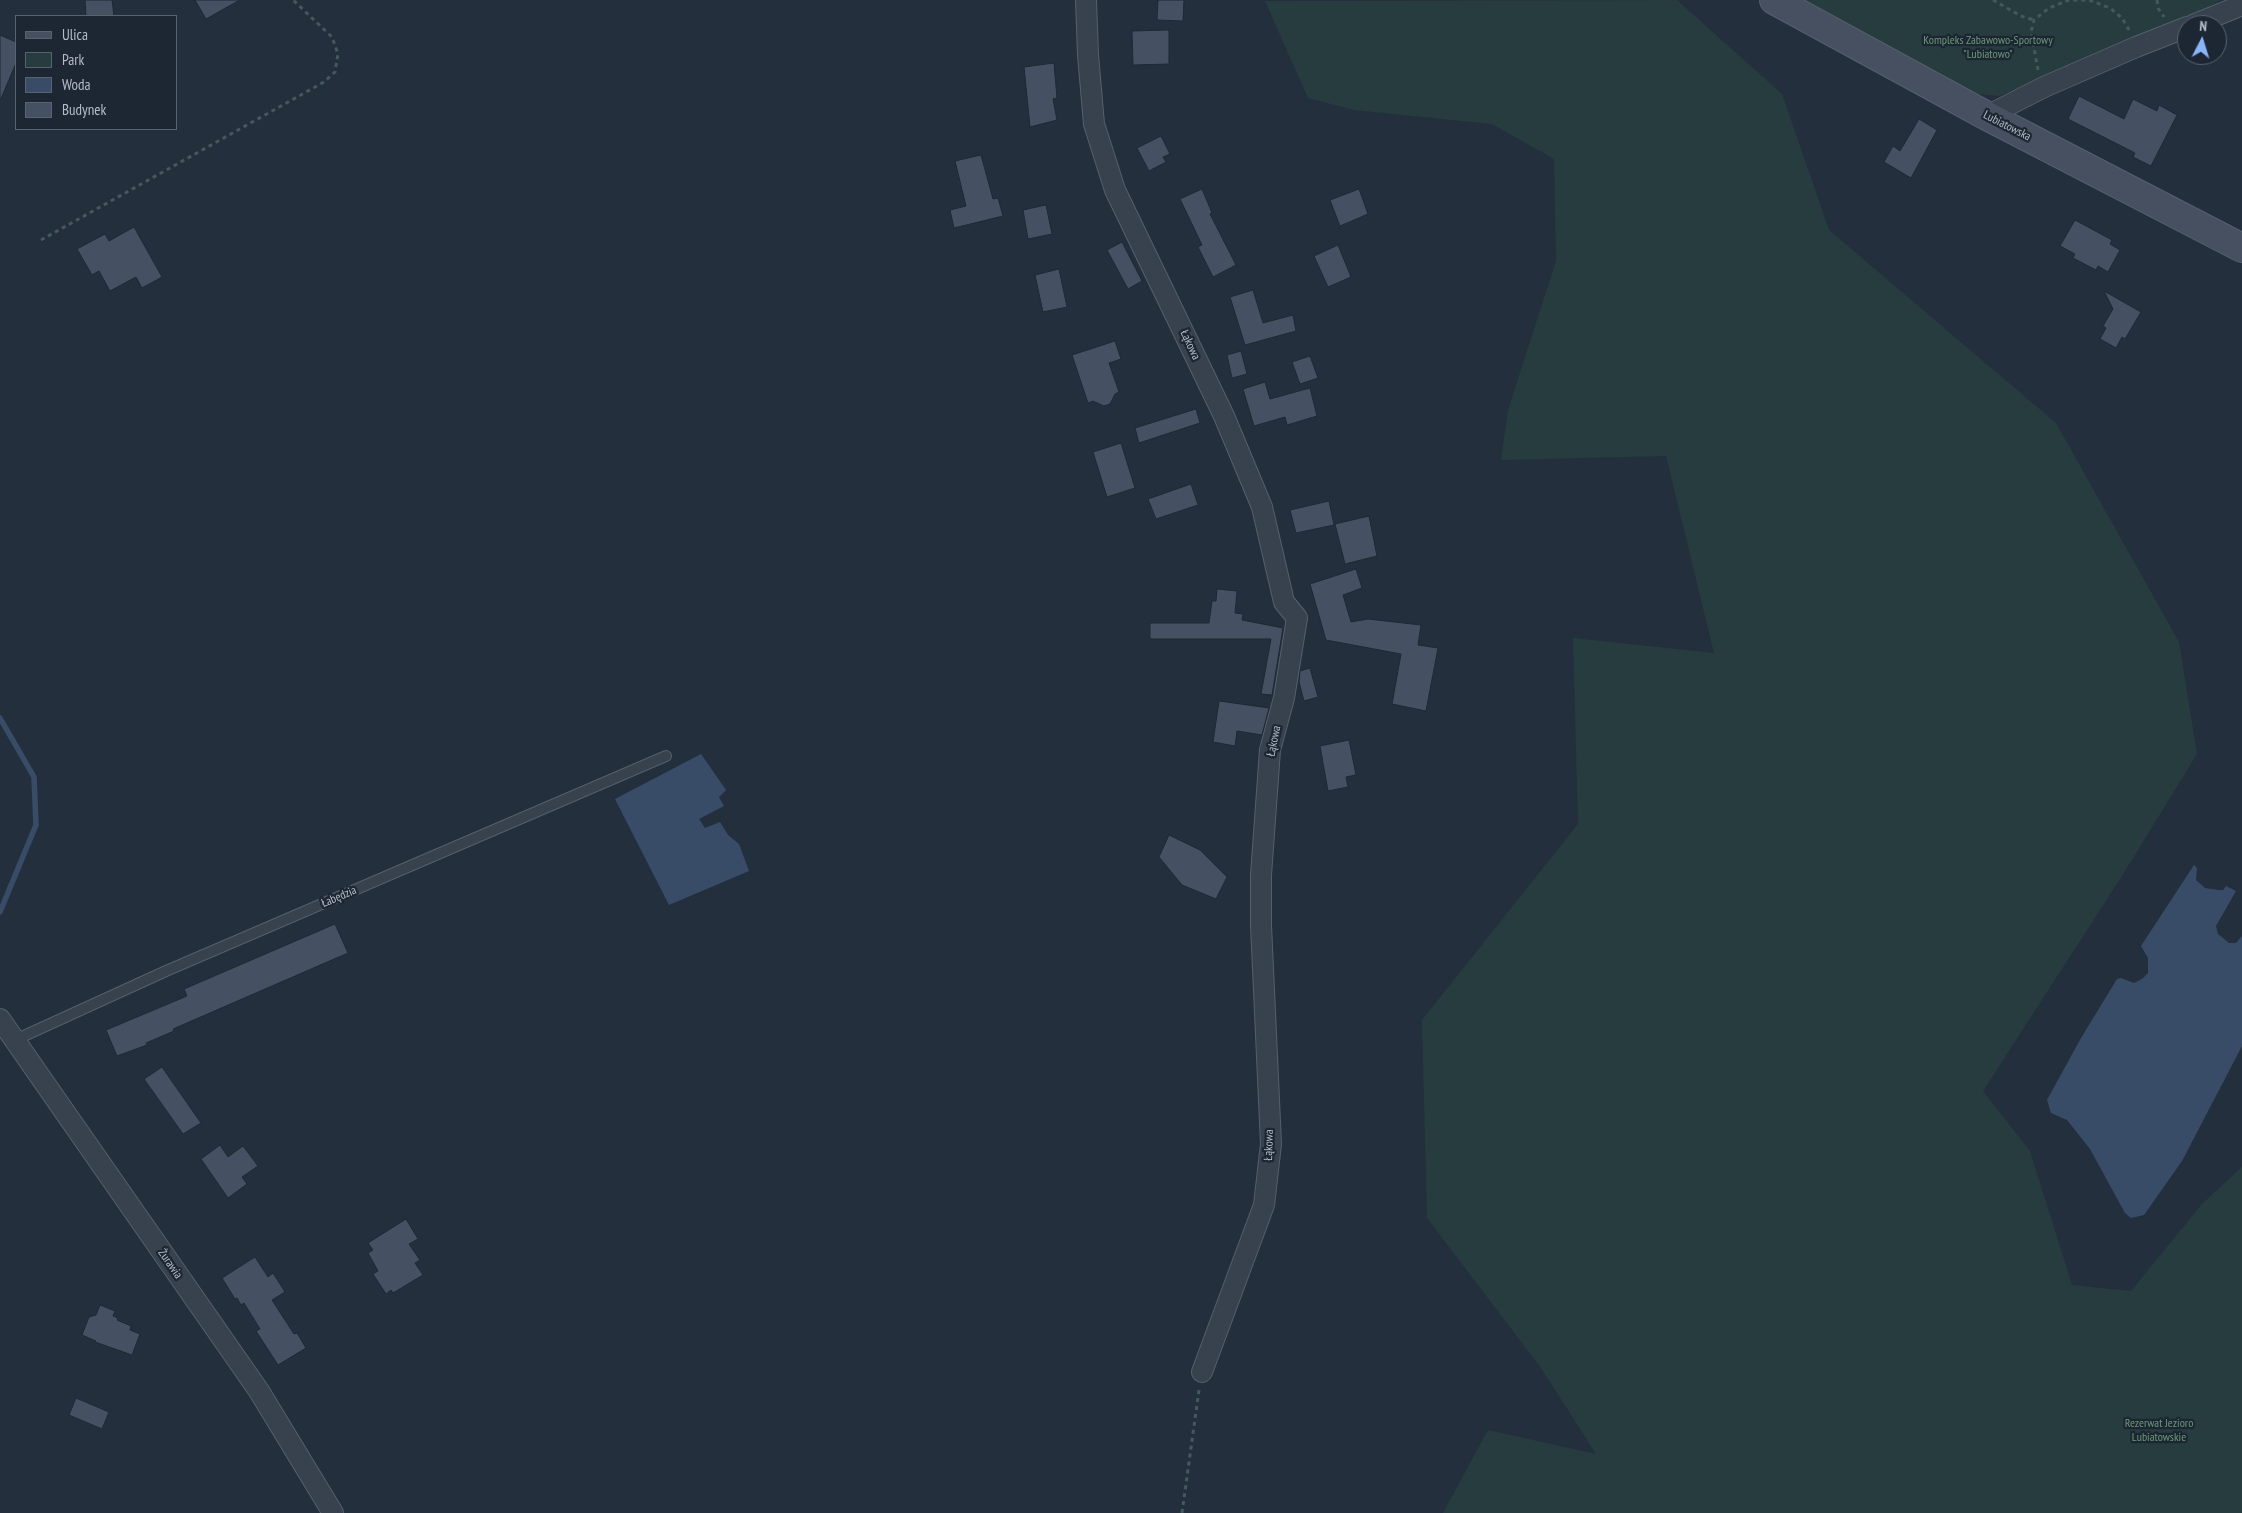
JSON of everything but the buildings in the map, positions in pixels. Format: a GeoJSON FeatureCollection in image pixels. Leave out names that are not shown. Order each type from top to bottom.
{"type":"FeatureCollection","features":[{"type":"Feature","properties":{"kind":"street","name":"Łąkowa"},"geometry":{"type":"LineString","coordinates":[[1086,0],[1088,55],[1094,124],[1115,190],[1224,416],[1262,507],[1284,602],[1297,618],[1284,698],[1270,750],[1261,875],[1261,926],[1271,1144],[1264,1205],[1202,1372]]}},
{"type":"Feature","properties":{"kind":"street","name":"Lubiatowska"},"geometry":{"type":"LineString","coordinates":[[1774,0],[1987,116],[2242,248]]}},
{"type":"Feature","properties":{"kind":"street"},"geometry":{"type":"LineString","coordinates":[[2222,15],[2239,9]]}},
{"type":"Feature","properties":{"kind":"street"},"geometry":{"type":"LineString","coordinates":[[1987,116],[2044,87],[2177,31]]}},
{"type":"Feature","properties":{"kind":"street","name":"Żurawia"},"geometry":{"type":"LineString","coordinates":[[0,1019],[259,1391],[333,1513]]}},
{"type":"Feature","properties":{"kind":"lane","name":"Łabędzia"},"geometry":{"type":"LineString","coordinates":[[15,1040],[166,971],[666,756]]}},
{"type":"Feature","properties":{"kind":"path"},"geometry":{"type":"LineString","coordinates":[[41,240],[324,82],[335,72],[338,54],[332,37],[293,0]]}},
{"type":"Feature","properties":{"kind":"path"},"geometry":{"type":"LineString","coordinates":[[1993,0],[2021,16],[2034,20]]}},
{"type":"Feature","properties":{"kind":"path"},"geometry":{"type":"LineString","coordinates":[[2044,87],[2033,51],[2031,32],[2034,20],[2049,8],[2069,0],[2089,0],[2110,8],[2122,18],[2136,47]]}},
{"type":"Feature","properties":{"kind":"path"},"geometry":{"type":"LineString","coordinates":[[1182,1513],[1202,1372]]}},
{"type":"Feature","properties":{"kind":"green space","name":"Rezerwat Jezioro Lubiatowskie"},"geometry":{"type":"Polygon","coordinates":[[[1677,0],[1782,94],[1829,230],[2056,423],[2179,642],[2197,754],[2122,876],[1983,1091],[2030,1151],[2072,1285],[2131,1291],[2202,1204],[2242,1167],[2242,1513],[1443,1513],[1488,1430],[1596,1454],[1541,1368],[1427,1218],[1422,1020],[1578,824],[1573,638],[1714,653],[1666,456],[1501,460],[1508,410],[1556,261],[1554,159],[1492,124],[1354,110],[1308,98],[1265,1],[1677,0]]]}},
{"type":"Feature","properties":{"kind":"green space","name":"Kompleks Zabawowo-Sportowy \"Lubiatowo\""},"geometry":{"type":"Polygon","coordinates":[[[1799,0],[2221,0],[2196,15],[2177,15],[2177,24],[2000,96],[1966,93],[1799,0]]]}},
{"type":"Feature","properties":{"kind":"water"},"geometry":{"type":"Polygon","coordinates":[[[701,754],[726,790],[719,797],[724,806],[699,819],[705,828],[720,822],[728,835],[739,844],[749,871],[669,905],[615,799],[701,754]]]}},
{"type":"Feature","properties":{"kind":"water"},"geometry":{"type":"Polygon","coordinates":[[[2194,865],[2197,868],[2196,880],[2205,888],[2223,890],[2226,886],[2236,891],[2216,926],[2218,934],[2229,943],[2236,943],[2242,936],[2242,1046],[2182,1161],[2144,1215],[2131,1218],[2125,1213],[2090,1149],[2067,1120],[2051,1113],[2047,1100],[2081,1038],[2117,979],[2121,978],[2134,983],[2148,973],[2148,958],[2141,946],[2194,865]]]}},
{"type":"Feature","properties":{"kind":"waterway"},"geometry":{"type":"LineString","coordinates":[[0,718],[34,777],[36,825],[0,912]]}}]}
